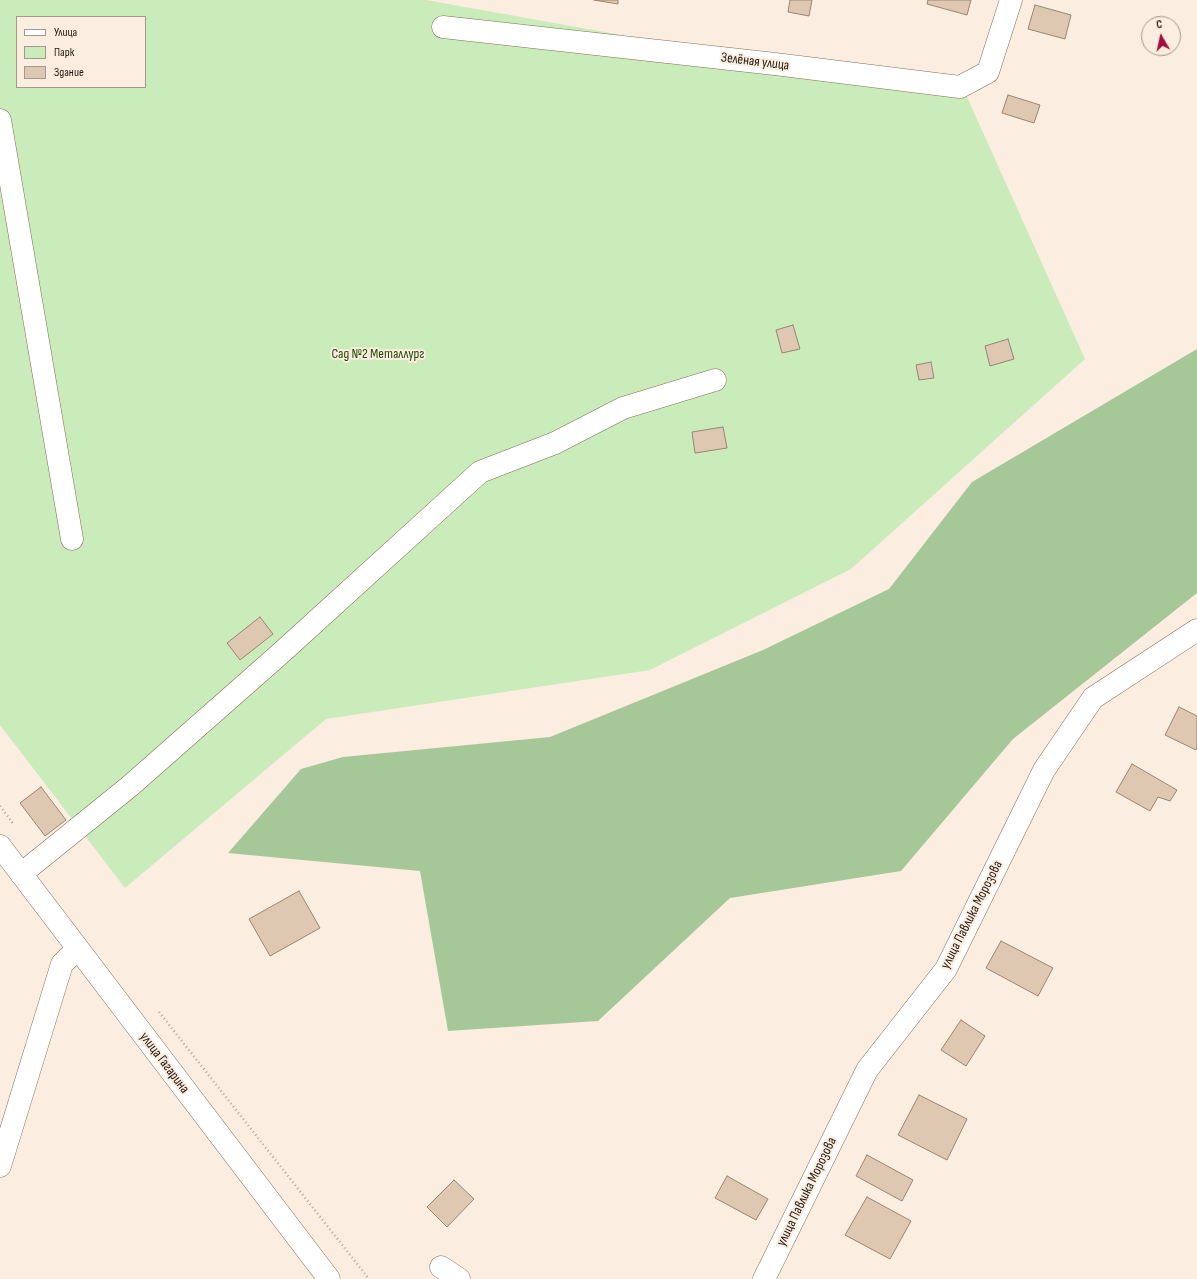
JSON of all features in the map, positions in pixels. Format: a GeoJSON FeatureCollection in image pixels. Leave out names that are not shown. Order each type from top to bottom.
{"type":"FeatureCollection","features":[{"type":"Feature","properties":{"kind":"street","name":"Зелёная улица"},"geometry":{"type":"LineString","coordinates":[[443,27],[775,64],[960,87],[988,72],[1011,0]]}},
{"type":"Feature","properties":{"kind":"street"},"geometry":{"type":"LineString","coordinates":[[0,120],[72,540]]}},
{"type":"Feature","properties":{"kind":"street"},"geometry":{"type":"LineString","coordinates":[[22,874],[130,786],[276,658],[480,472],[555,443],[623,408],[715,380]]}},
{"type":"Feature","properties":{"kind":"street","name":"улица Павлика Морозова"},"geometry":{"type":"LineString","coordinates":[[764,1279],[868,1070],[946,969],[1044,770],[1094,698],[1197,630]]}},
{"type":"Feature","properties":{"kind":"street","name":"улица Гагарина"},"geometry":{"type":"LineString","coordinates":[[0,846],[329,1279]]}},
{"type":"Feature","properties":{"kind":"street"},"geometry":{"type":"LineString","coordinates":[[0,1166],[62,964],[78,949]]}},
{"type":"Feature","properties":{"kind":"path"},"geometry":{"type":"LineString","coordinates":[[157,1010],[369,1279]]}},
{"type":"Feature","properties":{"kind":"green space","name":"Сад №2 Металлург"},"geometry":{"type":"Polygon","coordinates":[[[0,0],[426,0],[967,97],[1085,359],[851,569],[650,670],[326,719],[125,888],[0,725],[0,0]]]}},
{"type":"Feature","properties":{"kind":"green space"},"geometry":{"type":"Polygon","coordinates":[[[1197,349],[1197,593],[1013,739],[901,871],[730,898],[598,1021],[448,1031],[420,871],[228,853],[301,769],[343,757],[550,737],[763,650],[889,589],[972,482],[1197,349]]]}},
{"type":"Feature","properties":{"kind":"building"},"geometry":{"type":"Polygon","coordinates":[[[594,0],[618,0],[618,4],[594,0]]]}},
{"type":"Feature","properties":{"kind":"building"},"geometry":{"type":"Polygon","coordinates":[[[790,0],[812,0],[809,16],[788,12],[790,0]]]}},
{"type":"Feature","properties":{"kind":"building"},"geometry":{"type":"Polygon","coordinates":[[[928,0],[971,0],[967,15],[927,4],[928,0]]]}},
{"type":"Feature","properties":{"kind":"building"},"geometry":{"type":"Polygon","coordinates":[[[1035,5],[1071,15],[1065,39],[1028,29],[1035,5]]]}},
{"type":"Feature","properties":{"kind":"building"},"geometry":{"type":"Polygon","coordinates":[[[1008,95],[1040,105],[1034,123],[1002,113],[1008,95]]]}},
{"type":"Feature","properties":{"kind":"building"},"geometry":{"type":"Polygon","coordinates":[[[793,325],[800,349],[782,353],[776,330],[793,325]]]}},
{"type":"Feature","properties":{"kind":"building"},"geometry":{"type":"Polygon","coordinates":[[[1008,339],[1014,359],[990,366],[985,346],[1008,339]]]}},
{"type":"Feature","properties":{"kind":"building"},"geometry":{"type":"Polygon","coordinates":[[[931,362],[934,378],[919,380],[916,365],[931,362]]]}},
{"type":"Feature","properties":{"kind":"building"},"geometry":{"type":"Polygon","coordinates":[[[723,427],[727,448],[695,453],[692,432],[723,427]]]}},
{"type":"Feature","properties":{"kind":"building"},"geometry":{"type":"Polygon","coordinates":[[[260,617],[273,634],[240,660],[227,643],[260,617]]]}},
{"type":"Feature","properties":{"kind":"building"},"geometry":{"type":"Polygon","coordinates":[[[1179,707],[1197,716],[1196,750],[1165,735],[1179,707]]]}},
{"type":"Feature","properties":{"kind":"building"},"geometry":{"type":"Polygon","coordinates":[[[1132,764],[1177,790],[1170,801],[1158,797],[1150,811],[1116,792],[1132,764]]]}},
{"type":"Feature","properties":{"kind":"building"},"geometry":{"type":"Polygon","coordinates":[[[41,787],[66,820],[45,836],[20,803],[41,787]]]}},
{"type":"Feature","properties":{"kind":"building"},"geometry":{"type":"Polygon","coordinates":[[[299,891],[320,928],[270,956],[249,919],[299,891]]]}},
{"type":"Feature","properties":{"kind":"building"},"geometry":{"type":"Polygon","coordinates":[[[1001,941],[1053,968],[1038,996],[986,968],[1001,941]]]}},
{"type":"Feature","properties":{"kind":"building"},"geometry":{"type":"Polygon","coordinates":[[[961,1020],[985,1036],[966,1066],[941,1050],[961,1020]]]}},
{"type":"Feature","properties":{"kind":"building"},"geometry":{"type":"Polygon","coordinates":[[[919,1095],[967,1119],[947,1160],[898,1135],[919,1095]]]}},
{"type":"Feature","properties":{"kind":"building"},"geometry":{"type":"Polygon","coordinates":[[[867,1155],[913,1180],[902,1201],[856,1176],[867,1155]]]}},
{"type":"Feature","properties":{"kind":"building"},"geometry":{"type":"Polygon","coordinates":[[[727,1176],[768,1199],[756,1220],[715,1198],[727,1176]]]}},
{"type":"Feature","properties":{"kind":"building"},"geometry":{"type":"Polygon","coordinates":[[[454,1180],[474,1199],[447,1227],[427,1207],[454,1180]]]}},
{"type":"Feature","properties":{"kind":"building"},"geometry":{"type":"Polygon","coordinates":[[[867,1197],[911,1221],[890,1259],[845,1235],[867,1197]]]}}]}
